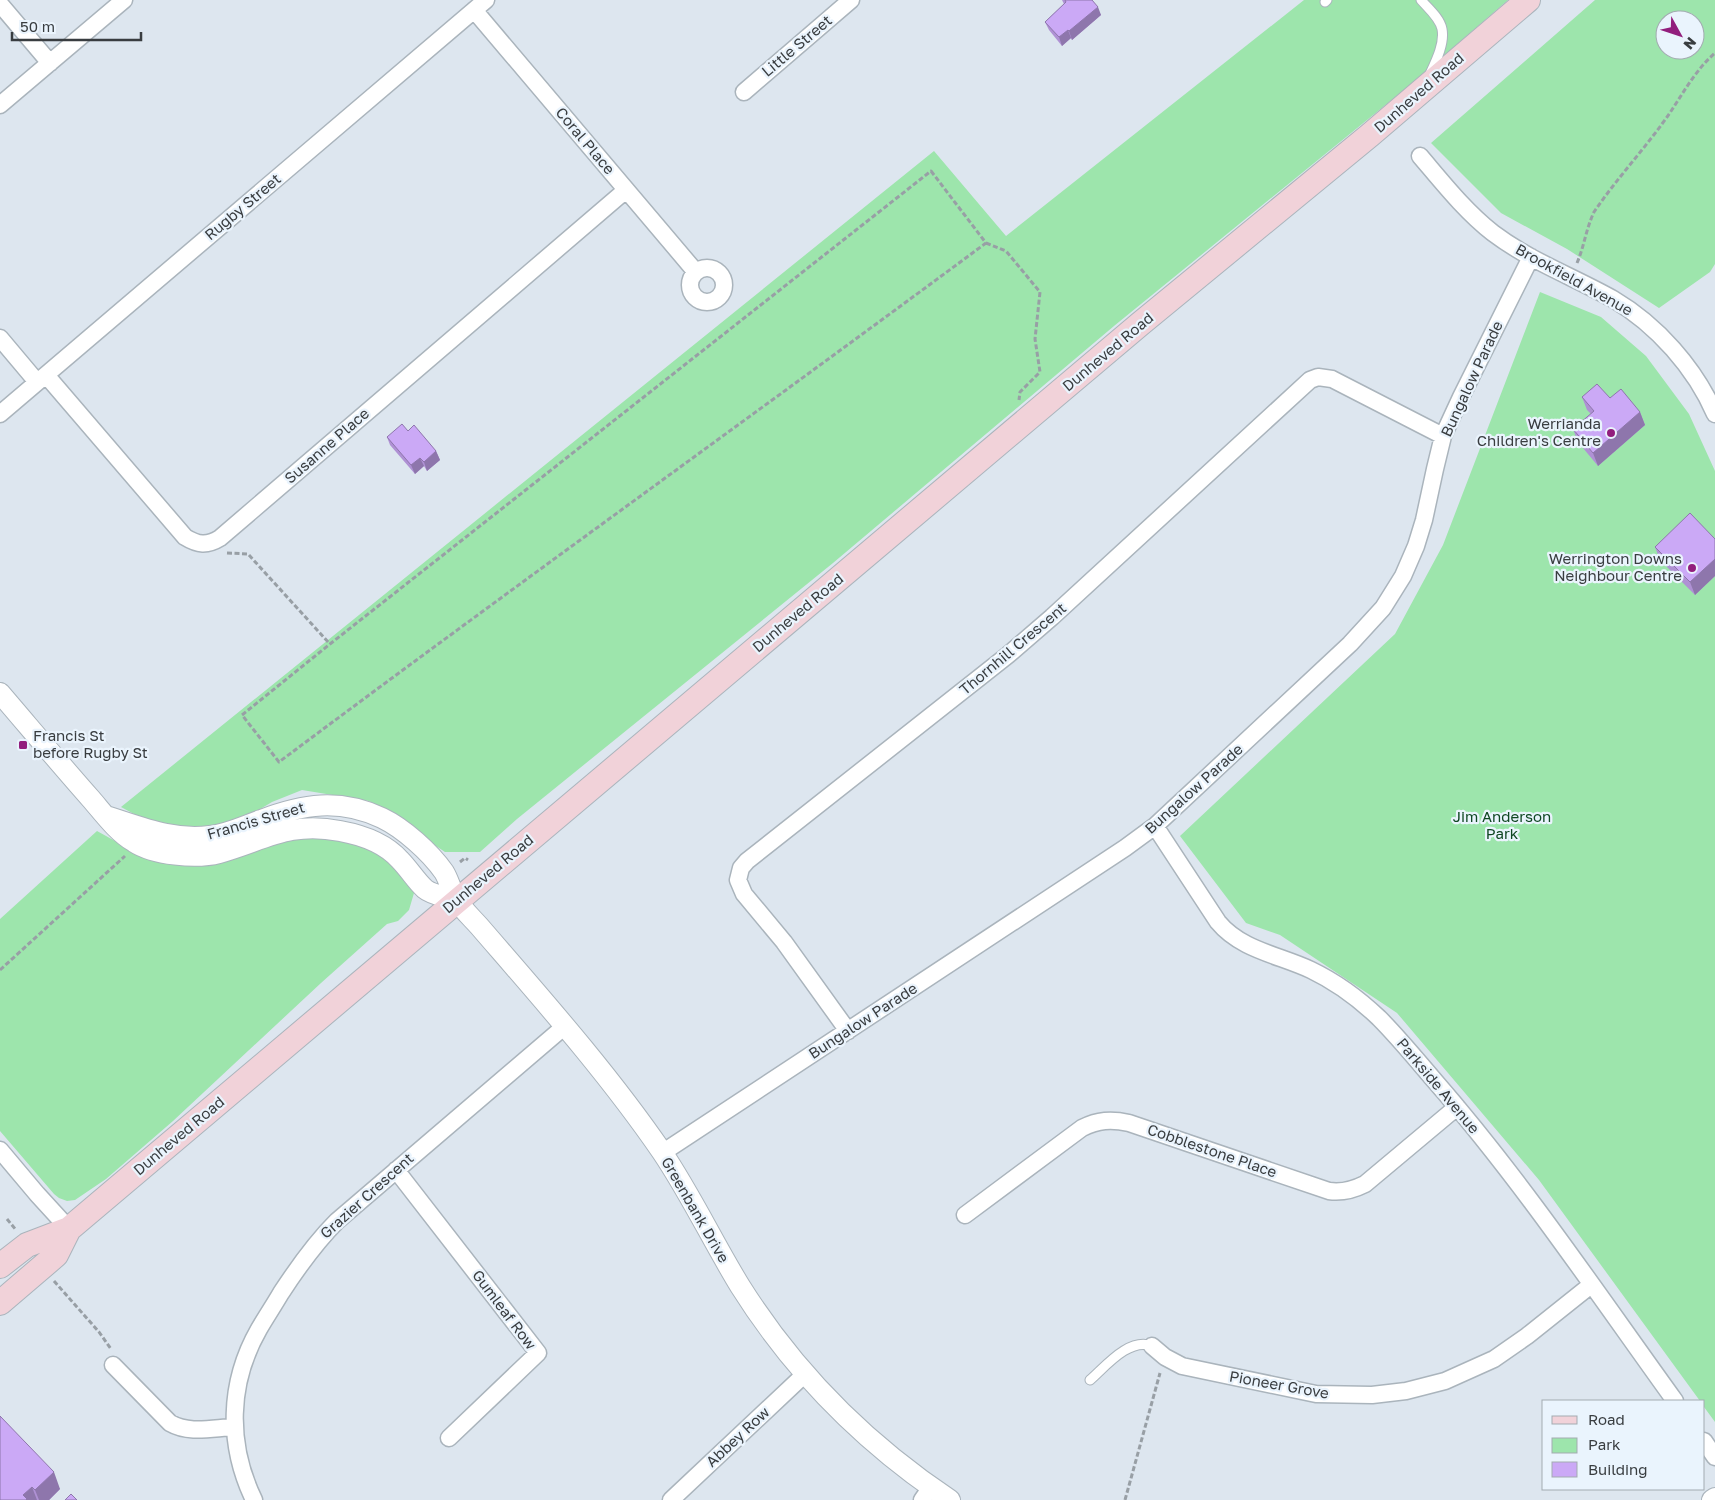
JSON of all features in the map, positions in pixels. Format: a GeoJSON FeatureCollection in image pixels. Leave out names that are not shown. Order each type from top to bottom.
{"type":"FeatureCollection","features":[{"type":"Feature","properties":{"kind":"main road","name":"Dunheved Road"},"geometry":{"type":"LineString","coordinates":[[0,1266],[27,1245],[69,1229],[1140,324],[1421,92],[1528,0]]}},
{"type":"Feature","properties":{"kind":"main road","name":"Dunheved Road"},"geometry":{"type":"LineString","coordinates":[[0,1303],[56,1255],[69,1229]]}},
{"type":"Feature","properties":{"kind":"main road"},"geometry":{"type":"LineString","coordinates":[[0,1253],[27,1245]]}},
{"type":"Feature","properties":{"kind":"street"},"geometry":{"type":"LineString","coordinates":[[0,105],[124,0]]}},
{"type":"Feature","properties":{"kind":"street","name":"Little Street"},"geometry":{"type":"LineString","coordinates":[[744,92],[851,0]]}},
{"type":"Feature","properties":{"kind":"street"},"geometry":{"type":"LineString","coordinates":[[0,4],[50,63]]}},
{"type":"Feature","properties":{"kind":"street","name":"Coral Place"},"geometry":{"type":"LineString","coordinates":[[480,5],[626,190],[695,271]]}},
{"type":"Feature","properties":{"kind":"street","name":"Rugby Street"},"geometry":{"type":"LineString","coordinates":[[0,414],[480,5]]}},
{"type":"Feature","properties":{"kind":"street","name":"Brookfield Avenue"},"geometry":{"type":"LineString","coordinates":[[1420,156],[1474,216],[1494,233],[1531,257],[1611,298],[1660,335],[1711,391],[1715,414]]}},
{"type":"Feature","properties":{"kind":"street","name":"Susanne Place"},"geometry":{"type":"LineString","coordinates":[[213,547],[227,532],[626,190]]}},
{"type":"Feature","properties":{"kind":"street","name":"Bungalow Parade"},"geometry":{"type":"LineString","coordinates":[[662,1153],[1125,848],[1155,826],[1350,644],[1383,608],[1403,576],[1416,546],[1424,520],[1444,436],[1461,397],[1531,257]]}},
{"type":"Feature","properties":{"kind":"street"},"geometry":{"type":"LineString","coordinates":[[0,338],[42,378],[185,537],[196,543],[213,547]]}},
{"type":"Feature","properties":{"kind":"street","name":"Thornhill Crescent"},"geometry":{"type":"LineString","coordinates":[[848,1031],[784,942],[744,894],[738,880],[741,868],[747,861],[1008,655],[1052,617],[1310,380],[1318,377],[1332,379],[1444,436]]}},
{"type":"Feature","properties":{"kind":"street","name":"Francis Street"},"geometry":{"type":"LineString","coordinates":[[0,693],[106,816],[154,832],[193,838],[213,836],[232,831],[302,807],[329,805],[353,807],[380,817],[401,830],[424,850],[442,869],[457,900]]}},
{"type":"Feature","properties":{"kind":"street","name":"Parkside Avenue"},"geometry":{"type":"LineString","coordinates":[[1155,826],[1224,929],[1245,944],[1318,973],[1352,994],[1380,1019],[1457,1107],[1516,1180],[1674,1400]]}},
{"type":"Feature","properties":{"kind":"street","name":"Greenbank Drive"},"geometry":{"type":"LineString","coordinates":[[457,900],[606,1076],[662,1153],[740,1285],[764,1321],[805,1374],[854,1425],[897,1461],[926,1493],[950,1500]]}},
{"type":"Feature","properties":{"kind":"street","name":"Grazier Crescent"},"geometry":{"type":"LineString","coordinates":[[254,1500],[240,1463],[234,1427],[235,1404],[242,1371],[259,1329],[312,1247],[336,1221],[565,1026]]}},
{"type":"Feature","properties":{"kind":"street","name":"Cobblestone Place"},"geometry":{"type":"LineString","coordinates":[[965,1215],[1082,1128],[1101,1121],[1110,1120],[1129,1123],[1329,1191],[1342,1192],[1356,1189],[1364,1184],[1457,1107]]}},
{"type":"Feature","properties":{"kind":"street"},"geometry":{"type":"LineString","coordinates":[[0,1150],[69,1229]]}},
{"type":"Feature","properties":{"kind":"street","name":"Gumleaf Row"},"geometry":{"type":"LineString","coordinates":[[396,1170],[538,1353],[448,1438]]}},
{"type":"Feature","properties":{"kind":"street","name":"Pioneer Grove"},"geometry":{"type":"LineString","coordinates":[[1152,1346],[1167,1358],[1189,1368],[1316,1394],[1350,1396],[1390,1394],[1445,1381],[1494,1359],[1528,1336],[1591,1285]]}},
{"type":"Feature","properties":{"kind":"street"},"geometry":{"type":"LineString","coordinates":[[113,1365],[170,1423],[179,1428],[188,1430],[234,1427]]}},
{"type":"Feature","properties":{"kind":"street","name":"Abbey Row"},"geometry":{"type":"LineString","coordinates":[[671,1500],[805,1374]]}},
{"type":"Feature","properties":{"kind":"street"},"geometry":{"type":"LineString","coordinates":[[1705,1442],[1715,1457]]}},
{"type":"Feature","properties":{"kind":"lane"},"geometry":{"type":"LineString","coordinates":[[1421,0],[1438,20],[1442,28],[1442,38],[1438,57],[1421,92]]}},
{"type":"Feature","properties":{"kind":"lane"},"geometry":{"type":"LineString","coordinates":[[1090,1380],[1125,1350],[1141,1344],[1152,1346]]}},
{"type":"Feature","properties":{"kind":"path"},"geometry":{"type":"LineString","coordinates":[[1575,267],[1583,246],[1588,224],[1594,212],[1663,123],[1692,79],[1705,62],[1715,53]]}},
{"type":"Feature","properties":{"kind":"path"},"geometry":{"type":"LineString","coordinates":[[986,243],[461,626],[279,762],[242,715],[931,171],[986,243],[1006,251],[1040,292],[1035,339],[1040,372],[1020,392],[1015,430]]}},
{"type":"Feature","properties":{"kind":"path"},"geometry":{"type":"LineString","coordinates":[[213,547],[248,554],[330,644]]}},
{"type":"Feature","properties":{"kind":"path"},"geometry":{"type":"LineString","coordinates":[[0,970],[127,854]]}},
{"type":"Feature","properties":{"kind":"path"},"geometry":{"type":"LineString","coordinates":[[460,862],[465,858],[468,860]]}},
{"type":"Feature","properties":{"kind":"path"},"geometry":{"type":"LineString","coordinates":[[53,1280],[99,1332],[111,1350],[113,1365]]}},
{"type":"Feature","properties":{"kind":"path"},"geometry":{"type":"LineString","coordinates":[[1125,1500],[1160,1374],[1167,1358]]}},
{"type":"Feature","properties":{"kind":"green space"},"geometry":{"type":"Polygon","coordinates":[[[1304,0],[1508,0],[1410,85],[1114,326],[833,563],[517,819],[480,852],[445,852],[369,801],[302,790],[272,802],[247,817],[210,828],[175,830],[147,821],[121,807],[934,151],[1006,236],[1304,0]]]}},
{"type":"Feature","properties":{"kind":"green space"},"geometry":{"type":"Polygon","coordinates":[[[1595,0],[1715,0],[1715,264],[1710,272],[1659,308],[1567,249],[1501,213],[1431,143],[1595,0]]]}},
{"type":"Feature","properties":{"kind":"green space","name":"Jim Anderson Park"},"geometry":{"type":"Polygon","coordinates":[[[1540,292],[1601,317],[1646,356],[1689,414],[1715,471],[1715,1422],[1705,1408],[1705,1400],[1699,1400],[1539,1180],[1397,1013],[1280,935],[1246,923],[1180,836],[1395,634],[1443,545],[1540,292]]]}},
{"type":"Feature","properties":{"kind":"green space"},"geometry":{"type":"Polygon","coordinates":[[[97,831],[144,857],[313,836],[362,845],[384,855],[408,879],[414,893],[409,910],[398,921],[387,924],[173,1121],[106,1179],[75,1200],[67,1201],[54,1194],[0,1131],[0,919],[97,831]]]}},
{"type":"Feature","properties":{"kind":"building"},"geometry":{"type":"Polygon","coordinates":[[[1065,0],[1092,0],[1098,7],[1059,37],[1045,22],[1066,2],[1065,0]]]}},
{"type":"Feature","properties":{"kind":"building"},"geometry":{"type":"Polygon","coordinates":[[[1597,384],[1610,398],[1621,389],[1640,412],[1593,453],[1573,429],[1594,411],[1582,397],[1597,384]]]}},
{"type":"Feature","properties":{"kind":"building"},"geometry":{"type":"Polygon","coordinates":[[[402,424],[408,431],[414,425],[436,451],[424,462],[420,458],[411,465],[387,437],[402,424]]]}},
{"type":"Feature","properties":{"kind":"building","name":"Werrington Downs Neighbour Centre"},"geometry":{"type":"Polygon","coordinates":[[[1690,513],[1715,539],[1715,559],[1690,582],[1655,547],[1690,513]]]}},
{"type":"Feature","properties":{"kind":"building"},"geometry":{"type":"Polygon","coordinates":[[[0,1416],[54,1472],[35,1490],[32,1487],[23,1495],[26,1500],[0,1500],[0,1416]]]}},
{"type":"Feature","properties":{"kind":"building"},"geometry":{"type":"Polygon","coordinates":[[[71,1494],[77,1500],[65,1500],[71,1494]]]}},
{"type":"Feature","properties":{"kind":"place","name":"Werrianda Children's Centre"},"geometry":{"type":"Point","coordinates":[1611,433]}},
{"type":"Feature","properties":{"kind":"place","name":"Werrington Downs Neighbour Centre"},"geometry":{"type":"Point","coordinates":[1692,568]}},
{"type":"Feature","properties":{"kind":"place","name":"Francis St before Rugby St"},"geometry":{"type":"Point","coordinates":[23,745]}}]}
